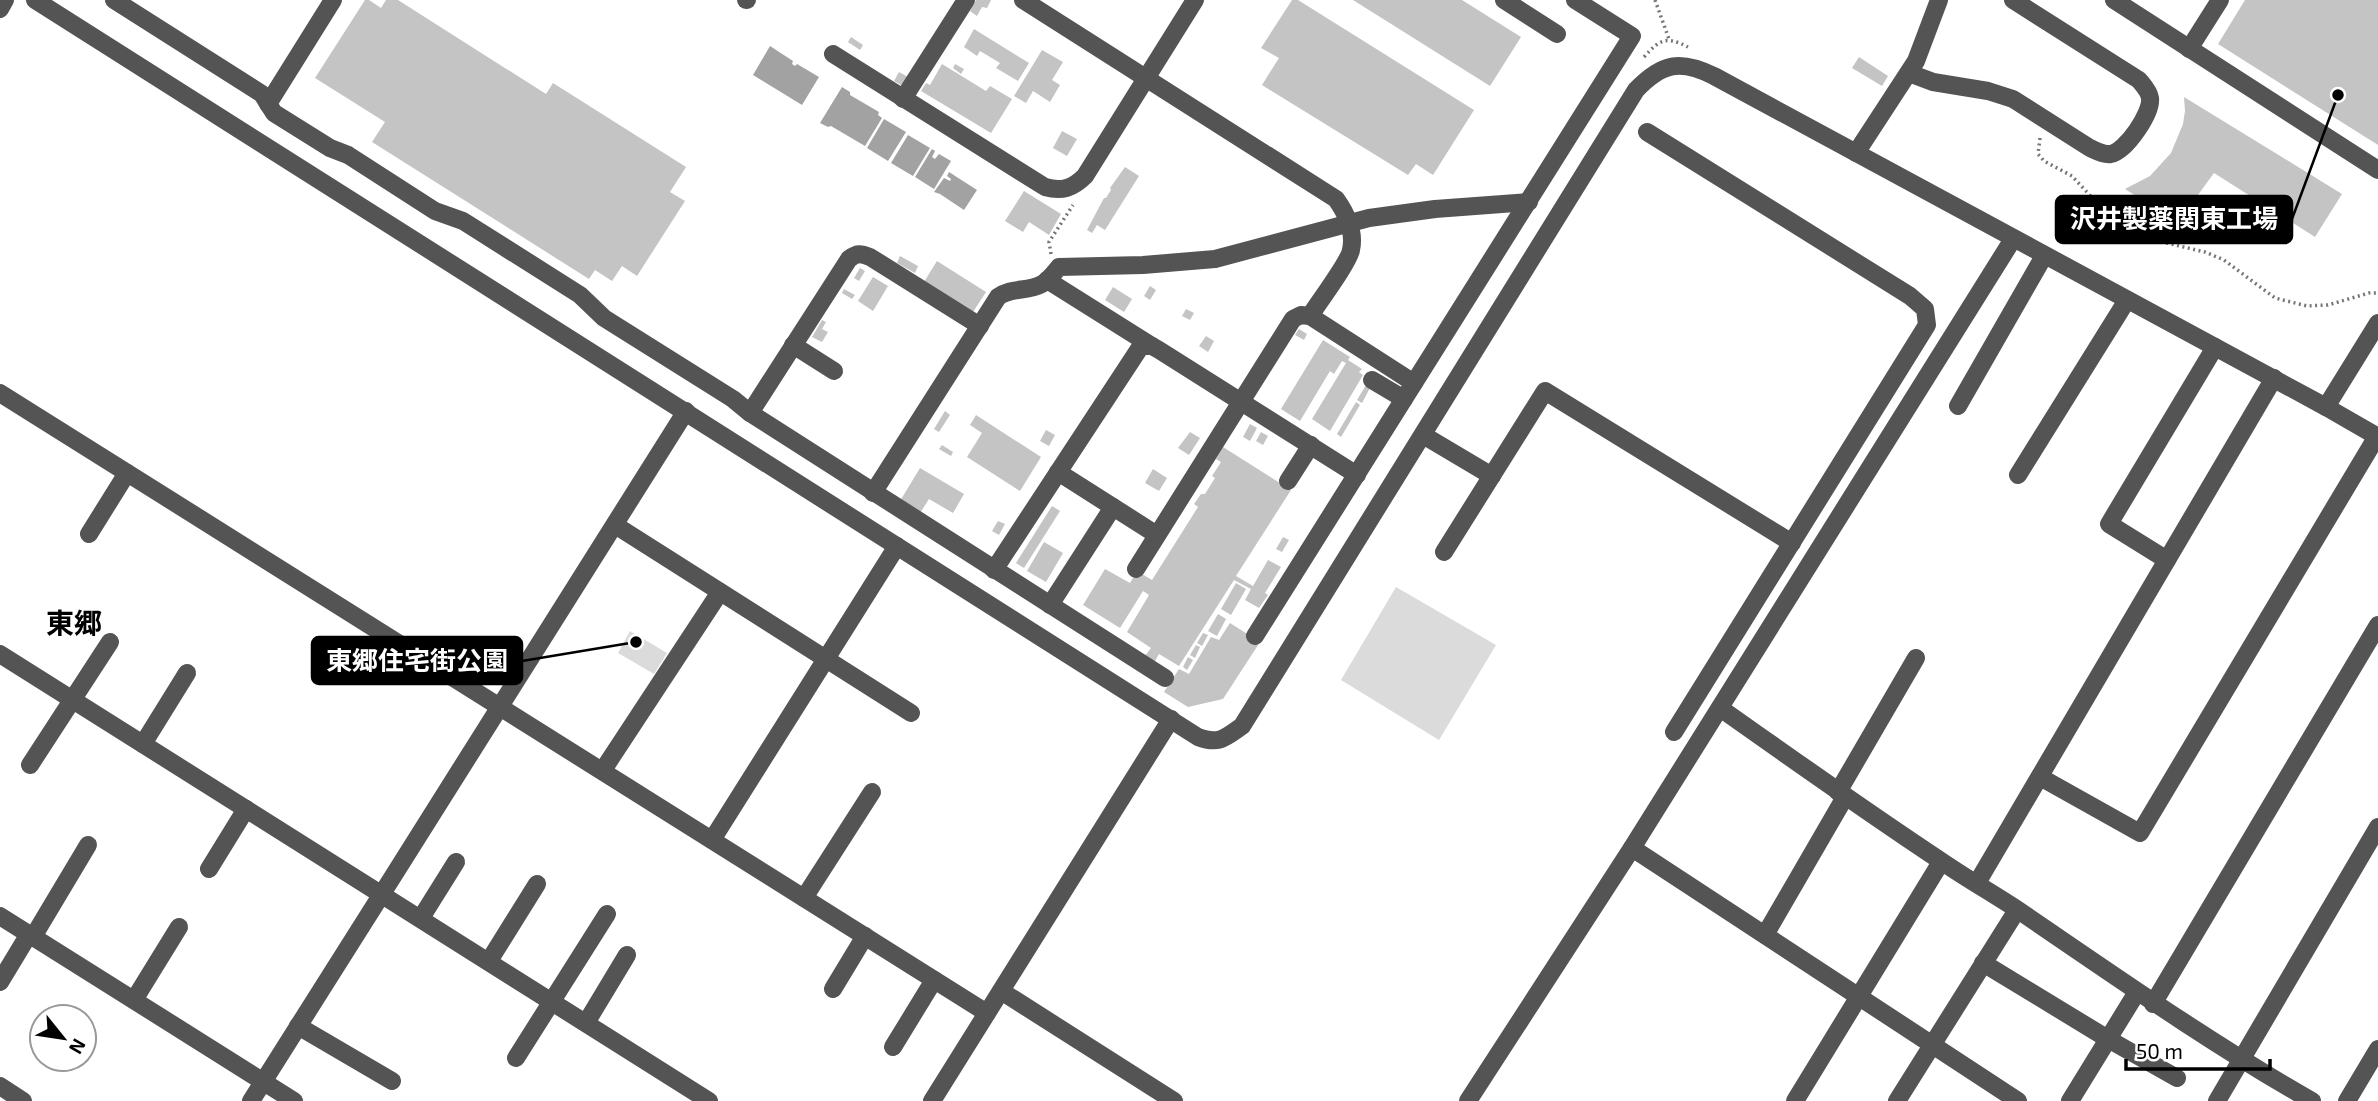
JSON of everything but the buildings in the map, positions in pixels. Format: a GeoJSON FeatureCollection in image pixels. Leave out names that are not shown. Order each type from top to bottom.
{"type":"FeatureCollection","features":[{"type":"Feature","properties":{"kind":"street"},"geometry":{"type":"LineString","coordinates":[[0,9],[5,0]]}},
{"type":"Feature","properties":{"kind":"street"},"geometry":{"type":"LineString","coordinates":[[35,0],[1198,737],[1212,742],[1225,738],[1242,726],[1636,90],[1650,75],[1681,64],[1697,67],[2377,436],[2140,833],[2040,777]]}},
{"type":"Feature","properties":{"kind":"street"},"geometry":{"type":"LineString","coordinates":[[114,0],[262,94],[274,113],[330,148],[348,155],[435,211],[463,221],[580,295],[604,318],[733,399],[750,414],[1165,678]]}},
{"type":"Feature","properties":{"kind":"street"},"geometry":{"type":"LineString","coordinates":[[268,104],[333,0]]}},
{"type":"Feature","properties":{"kind":"street"},"geometry":{"type":"LineString","coordinates":[[903,99],[966,0]]}},
{"type":"Feature","properties":{"kind":"street"},"geometry":{"type":"LineString","coordinates":[[1023,0],[1336,199],[1349,222],[1351,252],[1310,316]]}},
{"type":"Feature","properties":{"kind":"street"},"geometry":{"type":"LineString","coordinates":[[833,54],[1045,187],[1057,191],[1077,184],[1084,176],[1195,0]]}},
{"type":"Feature","properties":{"kind":"street"},"geometry":{"type":"LineString","coordinates":[[1504,0],[1557,34]]}},
{"type":"Feature","properties":{"kind":"street"},"geometry":{"type":"LineString","coordinates":[[1255,636],[1632,36],[1575,0]]}},
{"type":"Feature","properties":{"kind":"street"},"geometry":{"type":"LineString","coordinates":[[1856,153],[1909,73],[1939,0]]}},
{"type":"Feature","properties":{"kind":"street"},"geometry":{"type":"LineString","coordinates":[[1909,73],[1933,82],[2013,99],[2103,154],[2113,154],[2123,148],[2149,111],[2150,98],[2139,80],[2013,0]]}},
{"type":"Feature","properties":{"kind":"street"},"geometry":{"type":"LineString","coordinates":[[2114,0],[2378,170]]}},
{"type":"Feature","properties":{"kind":"street"},"geometry":{"type":"LineString","coordinates":[[2189,49],[2220,0]]}},
{"type":"Feature","properties":{"kind":"street"},"geometry":{"type":"LineString","coordinates":[[1647,132],[1910,296],[1926,309],[1927,325],[1674,732]]}},
{"type":"Feature","properties":{"kind":"street"},"geometry":{"type":"LineString","coordinates":[[873,493],[998,297],[1005,292],[1035,287],[1059,267],[1143,265],[1214,259],[1349,222],[1435,209],[1530,202]]}},
{"type":"Feature","properties":{"kind":"street"},"geometry":{"type":"LineString","coordinates":[[1468,1101],[1632,848],[2013,239]]}},
{"type":"Feature","properties":{"kind":"street"},"geometry":{"type":"LineString","coordinates":[[750,414],[855,254],[862,253],[870,257],[980,326]]}},
{"type":"Feature","properties":{"kind":"street"},"geometry":{"type":"LineString","coordinates":[[1958,406],[2044,256]]}},
{"type":"Feature","properties":{"kind":"street"},"geometry":{"type":"LineString","coordinates":[[1050,277],[1152,346],[1242,400],[1357,475]]}},
{"type":"Feature","properties":{"kind":"street"},"geometry":{"type":"LineString","coordinates":[[2018,475],[2127,300]]}},
{"type":"Feature","properties":{"kind":"street"},"geometry":{"type":"LineString","coordinates":[[1136,569],[1293,319],[1301,315],[1310,316],[1414,383]]}},
{"type":"Feature","properties":{"kind":"street"},"geometry":{"type":"LineString","coordinates":[[2326,407],[2378,323]]}},
{"type":"Feature","properties":{"kind":"street"},"geometry":{"type":"LineString","coordinates":[[793,345],[834,371]]}},
{"type":"Feature","properties":{"kind":"street"},"geometry":{"type":"LineString","coordinates":[[994,570],[1134,354],[1141,346],[1152,346]]}},
{"type":"Feature","properties":{"kind":"street"},"geometry":{"type":"LineString","coordinates":[[2167,560],[2109,524],[2215,347]]}},
{"type":"Feature","properties":{"kind":"street"},"geometry":{"type":"LineString","coordinates":[[1977,883],[2274,378]]}},
{"type":"Feature","properties":{"kind":"street"},"geometry":{"type":"LineString","coordinates":[[1372,380],[1404,400]]}},
{"type":"Feature","properties":{"kind":"street"},"geometry":{"type":"LineString","coordinates":[[1444,552],[1545,391],[1792,543]]}},
{"type":"Feature","properties":{"kind":"street"},"geometry":{"type":"LineString","coordinates":[[0,393],[987,1013]]}},
{"type":"Feature","properties":{"kind":"street"},"geometry":{"type":"LineString","coordinates":[[251,1101],[502,707],[685,411]]}},
{"type":"Feature","properties":{"kind":"street"},"geometry":{"type":"LineString","coordinates":[[1423,435],[1492,476]]}},
{"type":"Feature","properties":{"kind":"street"},"geometry":{"type":"LineString","coordinates":[[1288,481],[1311,445]]}},
{"type":"Feature","properties":{"kind":"street"},"geometry":{"type":"LineString","coordinates":[[1058,472],[1157,535]]}},
{"type":"Feature","properties":{"kind":"street"},"geometry":{"type":"LineString","coordinates":[[89,534],[127,473]]}},
{"type":"Feature","properties":{"kind":"street"},"geometry":{"type":"LineString","coordinates":[[1051,605],[1113,507]]}},
{"type":"Feature","properties":{"kind":"street"},"geometry":{"type":"LineString","coordinates":[[615,525],[911,713]]}},
{"type":"Feature","properties":{"kind":"street"},"geometry":{"type":"LineString","coordinates":[[712,839],[897,546]]}},
{"type":"Feature","properties":{"kind":"street"},"geometry":{"type":"LineString","coordinates":[[603,770],[720,592]]}},
{"type":"Feature","properties":{"kind":"street"},"geometry":{"type":"LineString","coordinates":[[2154,1004],[2378,625]]}},
{"type":"Feature","properties":{"kind":"street"},"geometry":{"type":"LineString","coordinates":[[30,765],[110,642]]}},
{"type":"Feature","properties":{"kind":"street"},"geometry":{"type":"LineString","coordinates":[[0,654],[709,1101]]}},
{"type":"Feature","properties":{"kind":"street"},"geometry":{"type":"LineString","coordinates":[[1765,936],[1916,658]]}},
{"type":"Feature","properties":{"kind":"street"},"geometry":{"type":"LineString","coordinates":[[143,744],[187,673]]}},
{"type":"Feature","properties":{"kind":"street"},"geometry":{"type":"LineString","coordinates":[[1720,708],[1941,862],[2017,909],[2154,1004],[2242,1061],[2312,1101]]}},
{"type":"Feature","properties":{"kind":"street"},"geometry":{"type":"LineString","coordinates":[[932,1101],[1171,719]]}},
{"type":"Feature","properties":{"kind":"street"},"geometry":{"type":"LineString","coordinates":[[804,898],[873,792]]}},
{"type":"Feature","properties":{"kind":"street"},"geometry":{"type":"LineString","coordinates":[[209,869],[246,809]]}},
{"type":"Feature","properties":{"kind":"street"},"geometry":{"type":"LineString","coordinates":[[2217,1101],[2378,827]]}},
{"type":"Feature","properties":{"kind":"street"},"geometry":{"type":"LineString","coordinates":[[0,982],[88,845]]}},
{"type":"Feature","properties":{"kind":"street"},"geometry":{"type":"LineString","coordinates":[[1632,848],[2018,1101]]}},
{"type":"Feature","properties":{"kind":"street"},"geometry":{"type":"LineString","coordinates":[[421,918],[456,862]]}},
{"type":"Feature","properties":{"kind":"street"},"geometry":{"type":"LineString","coordinates":[[1795,1101],[1941,862]]}},
{"type":"Feature","properties":{"kind":"street"},"geometry":{"type":"LineString","coordinates":[[489,961],[537,884]]}},
{"type":"Feature","properties":{"kind":"street"},"geometry":{"type":"LineString","coordinates":[[1897,1101],[2017,909]]}},
{"type":"Feature","properties":{"kind":"street"},"geometry":{"type":"LineString","coordinates":[[516,1058],[607,914]]}},
{"type":"Feature","properties":{"kind":"street"},"geometry":{"type":"LineString","coordinates":[[0,916],[294,1101]]}},
{"type":"Feature","properties":{"kind":"street"},"geometry":{"type":"LineString","coordinates":[[134,1000],[179,927]]}},
{"type":"Feature","properties":{"kind":"street"},"geometry":{"type":"LineString","coordinates":[[834,989],[865,936]]}},
{"type":"Feature","properties":{"kind":"street"},"geometry":{"type":"LineString","coordinates":[[586,1023],[627,955]]}},
{"type":"Feature","properties":{"kind":"street"},"geometry":{"type":"LineString","coordinates":[[1983,963],[2177,1078]]}},
{"type":"Feature","properties":{"kind":"street"},"geometry":{"type":"LineString","coordinates":[[893,1047],[934,980]]}},
{"type":"Feature","properties":{"kind":"street"},"geometry":{"type":"LineString","coordinates":[[1001,991],[1174,1101]]}},
{"type":"Feature","properties":{"kind":"street"},"geometry":{"type":"LineString","coordinates":[[2070,1101],[2137,992]]}},
{"type":"Feature","properties":{"kind":"street"},"geometry":{"type":"LineString","coordinates":[[298,1026],[392,1081]]}},
{"type":"Feature","properties":{"kind":"street"},"geometry":{"type":"LineString","coordinates":[[2347,1101],[2378,1049]]}},
{"type":"Feature","properties":{"kind":"path"},"geometry":{"type":"LineString","coordinates":[[1640,61],[1656,44],[1669,39],[1655,0]]}},
{"type":"Feature","properties":{"kind":"path"},"geometry":{"type":"LineString","coordinates":[[2049,121],[2039,139],[2038,154],[2044,161],[2072,176],[2111,218],[2141,237],[2205,252],[2224,260],[2268,295],[2288,302],[2307,306],[2328,305],[2369,293],[2378,293]]}},
{"type":"Feature","properties":{"kind":"path"},"geometry":{"type":"LineString","coordinates":[[1050,277],[1049,242],[1079,196],[1077,184]]}},
{"type":"Feature","properties":{"kind":"shaded area"},"geometry":{"type":"Polygon","coordinates":[[[770,46],[793,61],[795,66],[797,64],[819,77],[802,105],[753,75],[770,46]]]}},
{"type":"Feature","properties":{"kind":"shaded area"},"geometry":{"type":"Polygon","coordinates":[[[842,87],[850,92],[850,95],[879,112],[878,115],[882,118],[865,146],[831,126],[820,123],[842,87]]]}},
{"type":"Feature","properties":{"kind":"shaded area"},"geometry":{"type":"Polygon","coordinates":[[[884,119],[906,132],[888,161],[867,148],[884,119]]]}},
{"type":"Feature","properties":{"kind":"shaded area"},"geometry":{"type":"Polygon","coordinates":[[[908,135],[930,148],[913,176],[891,163],[908,135]]]}},
{"type":"Feature","properties":{"kind":"shaded area"},"geometry":{"type":"Polygon","coordinates":[[[932,149],[935,151],[932,157],[935,159],[939,154],[951,161],[934,189],[915,177],[932,149]]]}},
{"type":"Feature","properties":{"kind":"shaded area"},"geometry":{"type":"Polygon","coordinates":[[[949,172],[977,190],[964,210],[934,192],[944,178],[950,181],[947,176],[949,172]]]}},
{"type":"Feature","properties":{"kind":"shaded area"},"geometry":{"type":"Polygon","coordinates":[[[1396,587],[1496,645],[1439,740],[1341,680],[1396,587]]]}},
{"type":"Feature","properties":{"kind":"shaded area"},"geometry":{"type":"Polygon","coordinates":[[[630,631],[667,653],[654,674],[618,653],[630,631]]]}},
{"type":"Feature","properties":{"kind":"place","name":"沢井製薬関東工場"},"geometry":{"type":"Point","coordinates":[2338,95]}},
{"type":"Feature","properties":{"kind":"place","name":"東郷住宅街公園"},"geometry":{"type":"Point","coordinates":[636,642]}},
{"type":"Feature","properties":{"kind":"district","name":"東郷"},"geometry":{"type":"Point","coordinates":[74,622]}}]}
